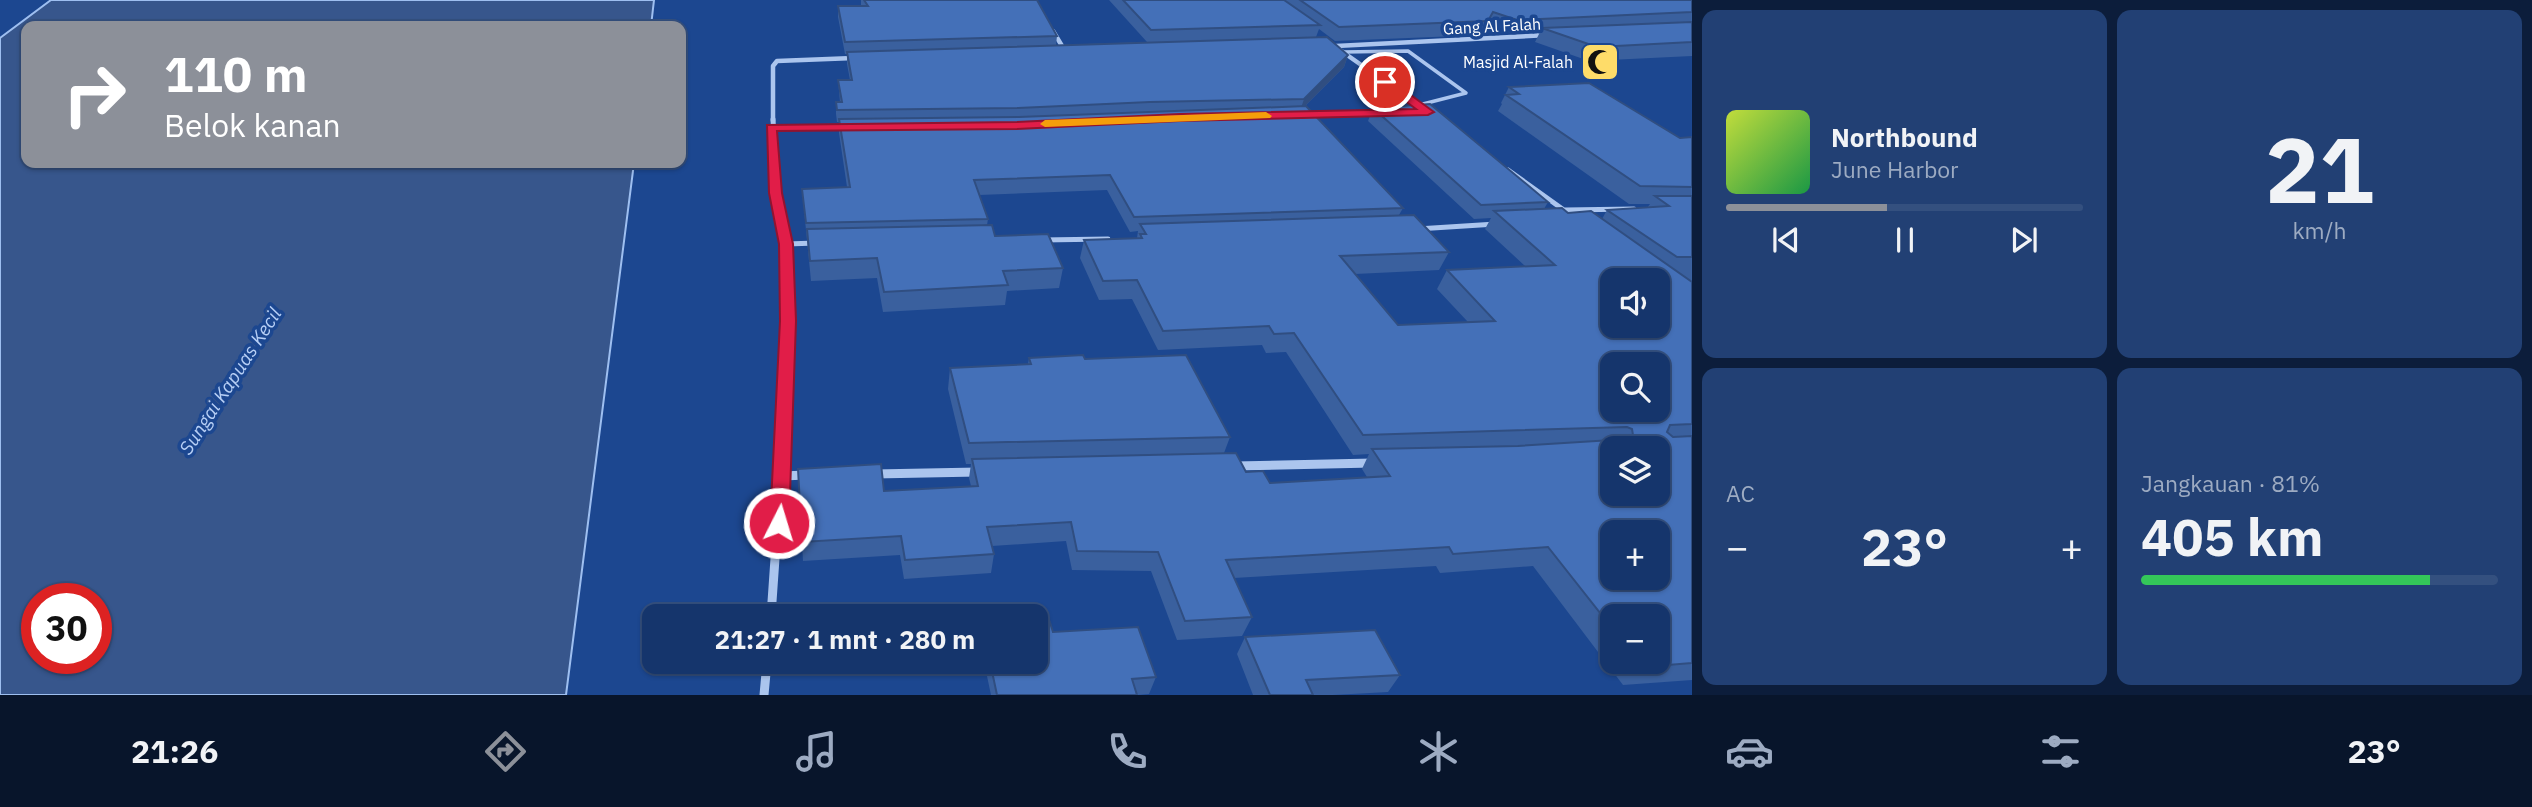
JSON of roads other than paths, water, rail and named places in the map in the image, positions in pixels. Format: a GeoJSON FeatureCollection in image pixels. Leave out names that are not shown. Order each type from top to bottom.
{"type":"FeatureCollection","features":[{"type":"Feature","properties":{"kind":"street"},"geometry":{"type":"LineString","coordinates":[[1047,20],[1065,51]]}},
{"type":"Feature","properties":{"kind":"street","name":"Gang Al Falah"},"geometry":{"type":"LineString","coordinates":[[1343,52],[1333,45],[1556,35]]}},
{"type":"Feature","properties":{"kind":"street"},"geometry":{"type":"LineString","coordinates":[[1052,51],[1079,51]]}},
{"type":"Feature","properties":{"kind":"street"},"geometry":{"type":"LineString","coordinates":[[1343,52],[1428,112],[1415,112]]}},
{"type":"Feature","properties":{"kind":"street"},"geometry":{"type":"LineString","coordinates":[[772,604],[783,476],[788,321],[786,244],[776,193],[771,128],[773,66],[777,61],[865,57]]}},
{"type":"Feature","properties":{"kind":"street"},"geometry":{"type":"LineString","coordinates":[[1298,115],[1389,113]]}},
{"type":"Feature","properties":{"kind":"street"},"geometry":{"type":"LineString","coordinates":[[771,128],[852,127]]}},
{"type":"Feature","properties":{"kind":"street"},"geometry":{"type":"LineString","coordinates":[[1502,165],[1577,219],[1563,220]]}},
{"type":"Feature","properties":{"kind":"street"},"geometry":{"type":"LineString","coordinates":[[1565,210],[1641,209]]}},
{"type":"Feature","properties":{"kind":"street"},"geometry":{"type":"LineString","coordinates":[[1412,229],[1508,223]]}},
{"type":"Feature","properties":{"kind":"street"},"geometry":{"type":"LineString","coordinates":[[1033,240],[1114,239]]}},
{"type":"Feature","properties":{"kind":"street"},"geometry":{"type":"LineString","coordinates":[[786,244],[828,243]]}},
{"type":"Feature","properties":{"kind":"street"},"geometry":{"type":"LineString","coordinates":[[1229,467],[1382,463]]}},
{"type":"Feature","properties":{"kind":"street"},"geometry":{"type":"LineString","coordinates":[[866,474],[991,472]]}},
{"type":"Feature","properties":{"kind":"street"},"geometry":{"type":"LineString","coordinates":[[783,476],[811,475]]}},
{"type":"Feature","properties":{"kind":"street"},"geometry":{"type":"LineString","coordinates":[[764,695],[766,674]]}},
{"type":"Feature","properties":{"kind":"lane"},"geometry":{"type":"LineString","coordinates":[[1343,52],[1408,51],[1466,93],[1419,105]]}},
{"type":"Feature","properties":{"kind":"water"},"geometry":{"type":"Polygon","coordinates":[[[51,0],[654,0],[652,21],[23,21],[51,0]]]}},
{"type":"Feature","properties":{"kind":"water","name":"Sungai Kapuas Kecil"},"geometry":{"type":"Polygon","coordinates":[[[21,22],[21,168],[633,168],[566,695],[0,695],[0,38],[21,22]]]}},
{"type":"Feature","properties":{"kind":"place","name":"Masjid Al-Falah"},"geometry":{"type":"Point","coordinates":[1600,62]}}]}
